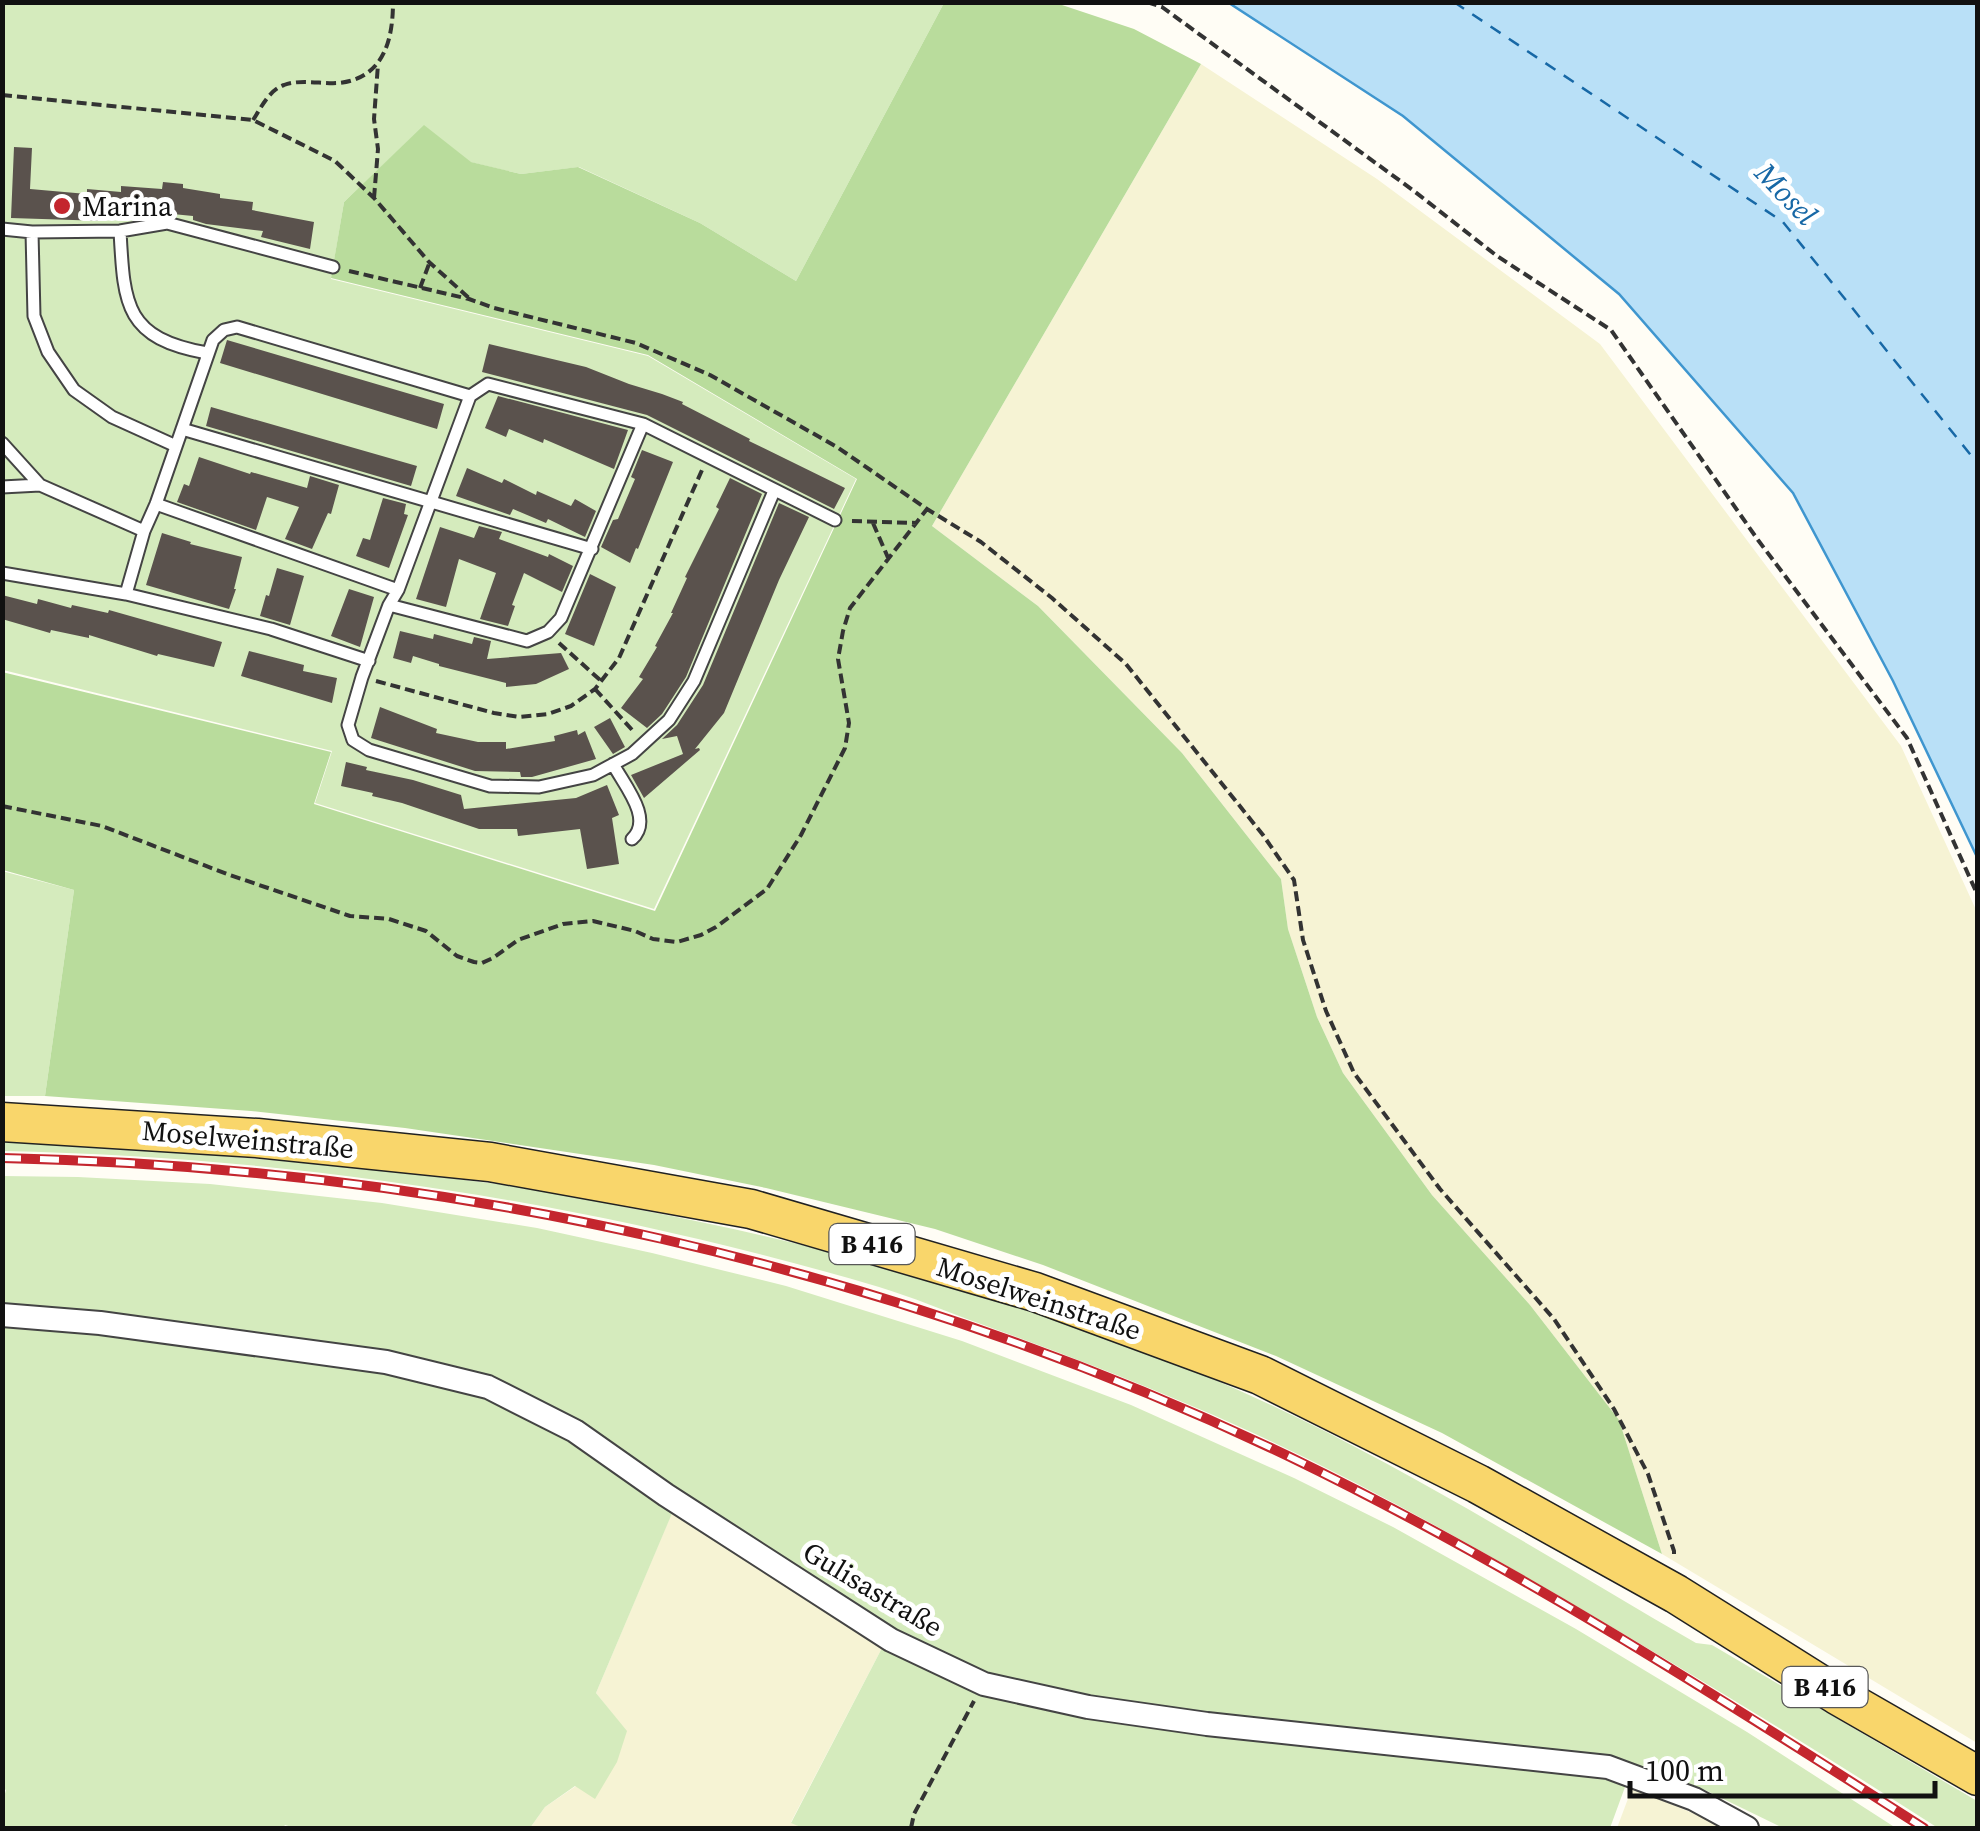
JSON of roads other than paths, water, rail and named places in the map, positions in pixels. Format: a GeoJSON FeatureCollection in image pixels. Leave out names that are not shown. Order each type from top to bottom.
{"type":"FeatureCollection","features":[{"type":"Feature","properties":{"kind":"main road","name":"Moselweinstraße"},"geometry":{"type":"LineString","coordinates":[[2,1122],[258,1138],[490,1162],[752,1209],[1035,1292],[1260,1375],[1478,1484],[1676,1594],[1837,1695],[1978,1776]]}},
{"type":"Feature","properties":{"kind":"street","name":"Gulisastraße"},"geometry":{"type":"LineString","coordinates":[[2,1316],[100,1323],[386,1362],[488,1387],[575,1431],[666,1495],[891,1640],[984,1684],[1088,1708],[1208,1724],[1608,1767],[1694,1798],[1747,1828]]}},
{"type":"Feature","properties":{"kind":"lane"},"geometry":{"type":"LineString","coordinates":[[2,229],[120,231],[166,223],[333,267]]}},
{"type":"Feature","properties":{"kind":"lane"},"geometry":{"type":"LineString","coordinates":[[120,231],[123,278],[128,303],[138,322],[153,336],[179,348],[208,354]]}},
{"type":"Feature","properties":{"kind":"lane"},"geometry":{"type":"LineString","coordinates":[[32,232],[34,316],[48,352],[74,390],[112,417],[176,446]]}},
{"type":"Feature","properties":{"kind":"lane"},"geometry":{"type":"LineString","coordinates":[[126,594],[144,531],[212,340],[224,330],[237,328],[470,396]]}},
{"type":"Feature","properties":{"kind":"lane"},"geometry":{"type":"LineString","coordinates":[[774,491],[694,681],[669,720],[632,754],[593,776],[539,786],[490,786],[368,750],[354,740],[348,725],[368,661],[470,396],[488,384],[643,424],[835,520]]}},
{"type":"Feature","properties":{"kind":"lane"},"geometry":{"type":"LineString","coordinates":[[390,605],[526,642],[548,632],[561,618],[643,424]]}},
{"type":"Feature","properties":{"kind":"lane"},"geometry":{"type":"LineString","coordinates":[[182,430],[592,549]]}},
{"type":"Feature","properties":{"kind":"lane"},"geometry":{"type":"LineString","coordinates":[[2,443],[40,485],[144,531]]}},
{"type":"Feature","properties":{"kind":"lane"},"geometry":{"type":"LineString","coordinates":[[2,486],[40,485]]}},
{"type":"Feature","properties":{"kind":"lane"},"geometry":{"type":"LineString","coordinates":[[156,504],[398,590]]}},
{"type":"Feature","properties":{"kind":"lane"},"geometry":{"type":"LineString","coordinates":[[2,573],[126,594],[270,629],[368,661]]}},
{"type":"Feature","properties":{"kind":"lane"},"geometry":{"type":"LineString","coordinates":[[613,764],[640,813],[639,832],[632,839]]}},
{"type":"Feature","properties":{"kind":"water","name":"Mosel"},"geometry":{"type":"Polygon","coordinates":[[[1229,3],[1977,3],[1977,857],[1893,681],[1793,493],[1619,294],[1403,116],[1229,3]]]}},
{"type":"Feature","properties":{"kind":"railway"},"geometry":{"type":"LineString","coordinates":[[2,1158],[168,1166],[334,1182],[498,1206],[661,1239],[822,1280],[981,1330],[1136,1389],[1371,1497],[1612,1633],[1924,1828]]}},
{"type":"Feature","properties":{"kind":"place","name":"Marina"},"geometry":{"type":"Point","coordinates":[62,206]}}]}
